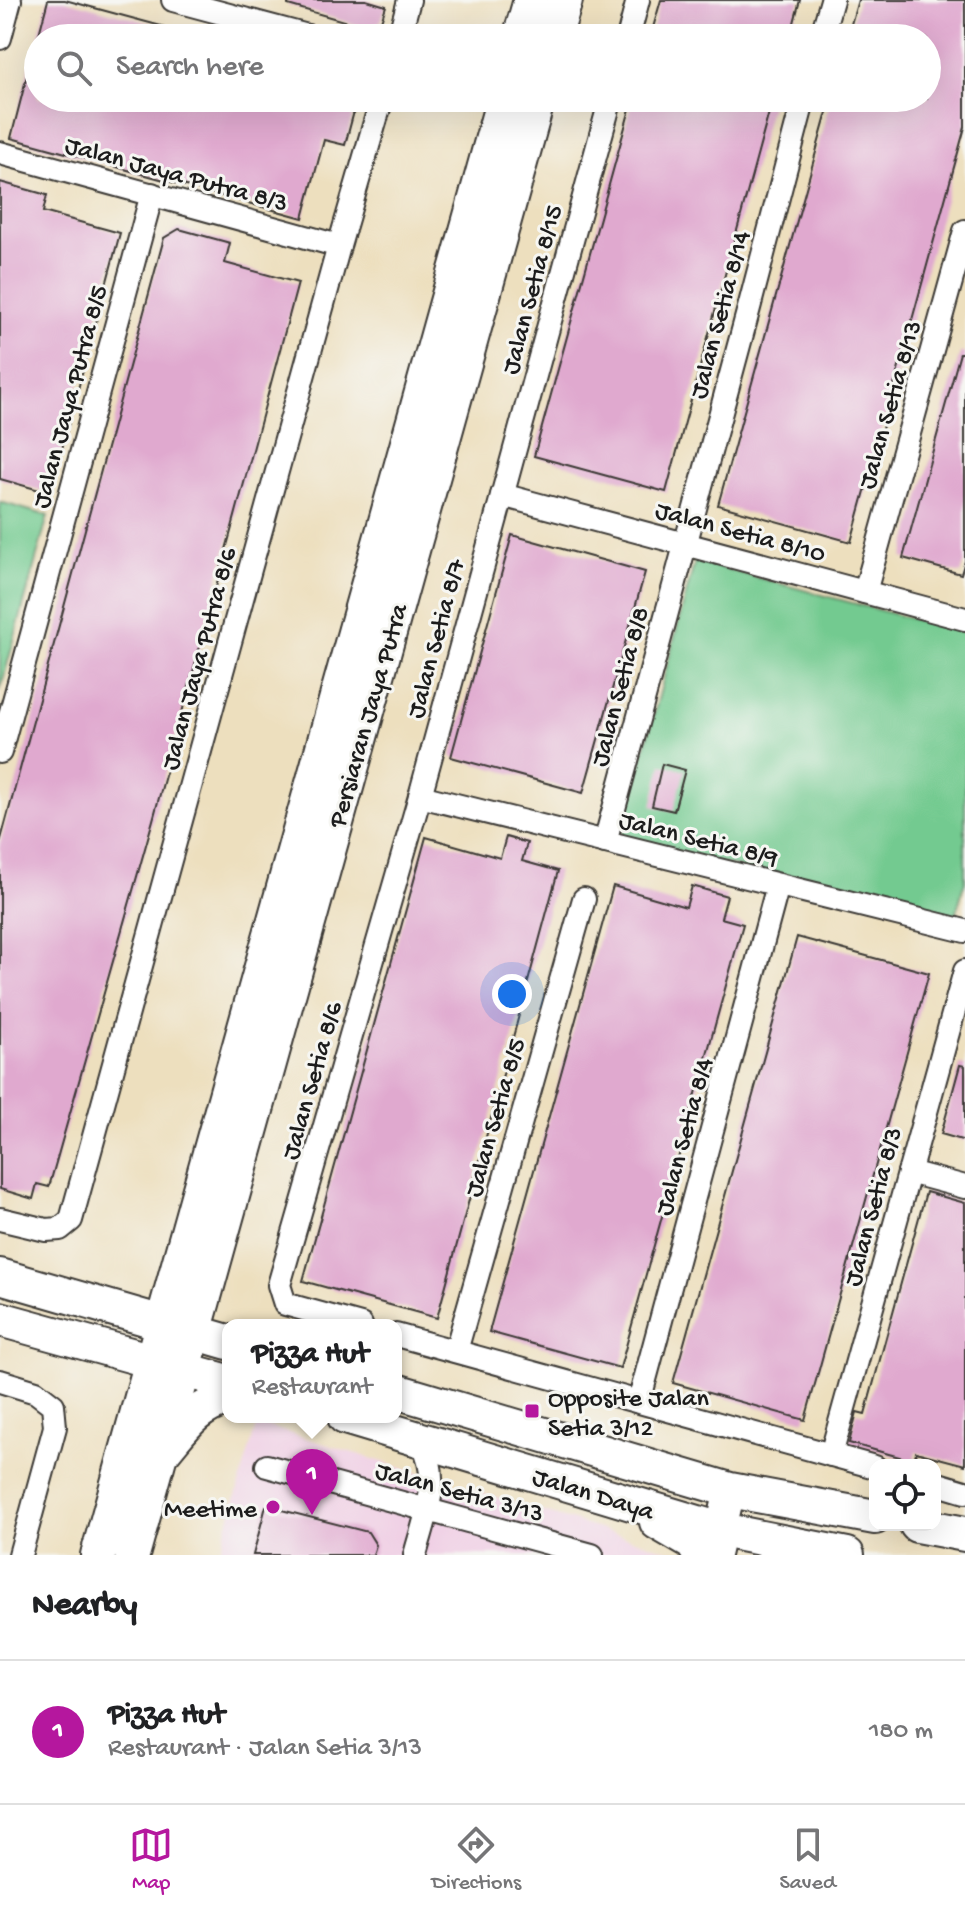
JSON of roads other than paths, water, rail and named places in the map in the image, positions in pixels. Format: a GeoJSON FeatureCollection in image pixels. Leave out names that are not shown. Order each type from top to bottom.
{"type":"FeatureCollection","features":[{"type":"Feature","properties":{"kind":"main road"},"geometry":{"type":"LineString","coordinates":[[524,24],[531,0]]}},
{"type":"Feature","properties":{"kind":"main road"},"geometry":{"type":"LineString","coordinates":[[558,24],[565,0]]}},
{"type":"Feature","properties":{"kind":"main road","name":"Persiaran Jaya Putra"},"geometry":{"type":"LineString","coordinates":[[202,1245],[500,112]]}},
{"type":"Feature","properties":{"kind":"main road","name":"Persiaran Jaya Putra"},"geometry":{"type":"LineString","coordinates":[[168,1365],[534,112]]}},
{"type":"Feature","properties":{"kind":"main road"},"geometry":{"type":"LineString","coordinates":[[92,1302],[143,1295],[202,1245],[225,1319]]}},
{"type":"Feature","properties":{"kind":"main road"},"geometry":{"type":"LineString","coordinates":[[0,1276],[222,1340]]}},
{"type":"Feature","properties":{"kind":"main road"},"geometry":{"type":"LineString","coordinates":[[0,1319],[222,1380]]}},
{"type":"Feature","properties":{"kind":"main road"},"geometry":{"type":"LineString","coordinates":[[84,1342],[120,1367],[130,1386],[137,1419]]}},
{"type":"Feature","properties":{"kind":"main road"},"geometry":{"type":"LineString","coordinates":[[98,1555],[137,1419],[168,1365]]}},
{"type":"Feature","properties":{"kind":"main road"},"geometry":{"type":"LineString","coordinates":[[132,1555],[159,1457],[168,1365]]}},
{"type":"Feature","properties":{"kind":"main road","name":"Jalan Daya"},"geometry":{"type":"LineString","coordinates":[[402,1393],[730,1490],[869,1516]]}},
{"type":"Feature","properties":{"kind":"main road"},"geometry":{"type":"LineString","coordinates":[[159,1457],[197,1412],[222,1400]]}},
{"type":"Feature","properties":{"kind":"main road","name":"Jalan Daya"},"geometry":{"type":"LineString","coordinates":[[365,1423],[627,1501],[693,1543],[712,1547]]}},
{"type":"Feature","properties":{"kind":"main road"},"geometry":{"type":"LineString","coordinates":[[941,1530],[965,1534]]}},
{"type":"Feature","properties":{"kind":"main road"},"geometry":{"type":"LineString","coordinates":[[712,1547],[756,1546],[847,1555]]}},
{"type":"Feature","properties":{"kind":"street"},"geometry":{"type":"LineString","coordinates":[[0,38],[10,0]]}},
{"type":"Feature","properties":{"kind":"street"},"geometry":{"type":"LineString","coordinates":[[173,0],[263,24]]}},
{"type":"Feature","properties":{"kind":"street"},"geometry":{"type":"LineString","coordinates":[[403,24],[409,0]]}},
{"type":"Feature","properties":{"kind":"street"},"geometry":{"type":"LineString","coordinates":[[632,24],[638,0]]}},
{"type":"Feature","properties":{"kind":"street"},"geometry":{"type":"LineString","coordinates":[[825,24],[832,0]]}},
{"type":"Feature","properties":{"kind":"street","name":"Jalan Jaya Putra 8/6"},"geometry":{"type":"LineString","coordinates":[[0,1219],[46,1230],[60,1229],[71,1220],[378,112]]}},
{"type":"Feature","properties":{"kind":"street","name":"Jalan Setia 8/15"},"geometry":{"type":"LineString","coordinates":[[502,495],[607,112]]}},
{"type":"Feature","properties":{"kind":"street","name":"Jalan Setia 8/14"},"geometry":{"type":"LineString","coordinates":[[685,544],[800,112]]}},
{"type":"Feature","properties":{"kind":"street","name":"Jalan Jaya Putra 8/3"},"geometry":{"type":"LineString","coordinates":[[0,153],[339,246]]}},
{"type":"Feature","properties":{"kind":"street","name":"Jalan Jaya Putra 8/5"},"geometry":{"type":"LineString","coordinates":[[0,752],[152,194]]}},
{"type":"Feature","properties":{"kind":"street","name":"Jalan Setia 8/13"},"geometry":{"type":"LineString","coordinates":[[865,592],[965,231]]}},
{"type":"Feature","properties":{"kind":"street","name":"Jalan Setia 8/10"},"geometry":{"type":"LineString","coordinates":[[502,495],[965,619]]}},
{"type":"Feature","properties":{"kind":"street","name":"Jalan Setia 8/7"},"geometry":{"type":"LineString","coordinates":[[420,796],[502,495]]}},
{"type":"Feature","properties":{"kind":"street","name":"Jalan Setia 8/8"},"geometry":{"type":"LineString","coordinates":[[605,842],[685,544]]}},
{"type":"Feature","properties":{"kind":"street","name":"Jalan Setia 8/9"},"geometry":{"type":"LineString","coordinates":[[420,796],[965,931]]}},
{"type":"Feature","properties":{"kind":"street","name":"Jalan Setia 8/6"},"geometry":{"type":"LineString","coordinates":[[339,1319],[285,1304],[279,1285],[420,796]]}},
{"type":"Feature","properties":{"kind":"street","name":"Jalan Setia 8/4"},"geometry":{"type":"LineString","coordinates":[[639,1402],[778,885]]}},
{"type":"Feature","properties":{"kind":"street","name":"Jalan Setia 8/5"},"geometry":{"type":"LineString","coordinates":[[456,1351],[584,899]]}},
{"type":"Feature","properties":{"kind":"street","name":"Jalan Setia 8/3"},"geometry":{"type":"LineString","coordinates":[[831,1455],[965,971]]}},
{"type":"Feature","properties":{"kind":"street"},"geometry":{"type":"LineString","coordinates":[[909,1172],[965,1187]]}},
{"type":"Feature","properties":{"kind":"street"},"geometry":{"type":"LineString","coordinates":[[402,1337],[869,1465]]}},
{"type":"Feature","properties":{"kind":"street"},"geometry":{"type":"LineString","coordinates":[[0,1381],[36,1392],[53,1405],[55,1427],[20,1555]]}},
{"type":"Feature","properties":{"kind":"street"},"geometry":{"type":"LineString","coordinates":[[415,1555],[433,1475],[421,1440]]}},
{"type":"Feature","properties":{"kind":"street"},"geometry":{"type":"LineString","coordinates":[[427,1510],[459,1462],[471,1455]]}},
{"type":"Feature","properties":{"kind":"street","name":"Jalan Setia 3/13"},"geometry":{"type":"LineString","coordinates":[[267,1466],[592,1555]]}},
{"type":"Feature","properties":{"kind":"street"},"geometry":{"type":"LineString","coordinates":[[941,1485],[965,1492]]}},
{"type":"Feature","properties":{"kind":"street"},"geometry":{"type":"LineString","coordinates":[[712,1547],[730,1490]]}},
{"type":"Feature","properties":{"kind":"street"},"geometry":{"type":"LineString","coordinates":[[756,1546],[767,1497]]}},
{"type":"Feature","properties":{"kind":"place","name":"Opposite Jalan Setia 3/12"},"geometry":{"type":"Point","coordinates":[532,1411]}},
{"type":"Feature","properties":{"kind":"place","name":"Meetime"},"geometry":{"type":"Point","coordinates":[273,1507]}},
{"type":"Feature","properties":{"kind":"place","name":"Pizza Hut"},"geometry":{"type":"Point","coordinates":[312,1515]}}]}
